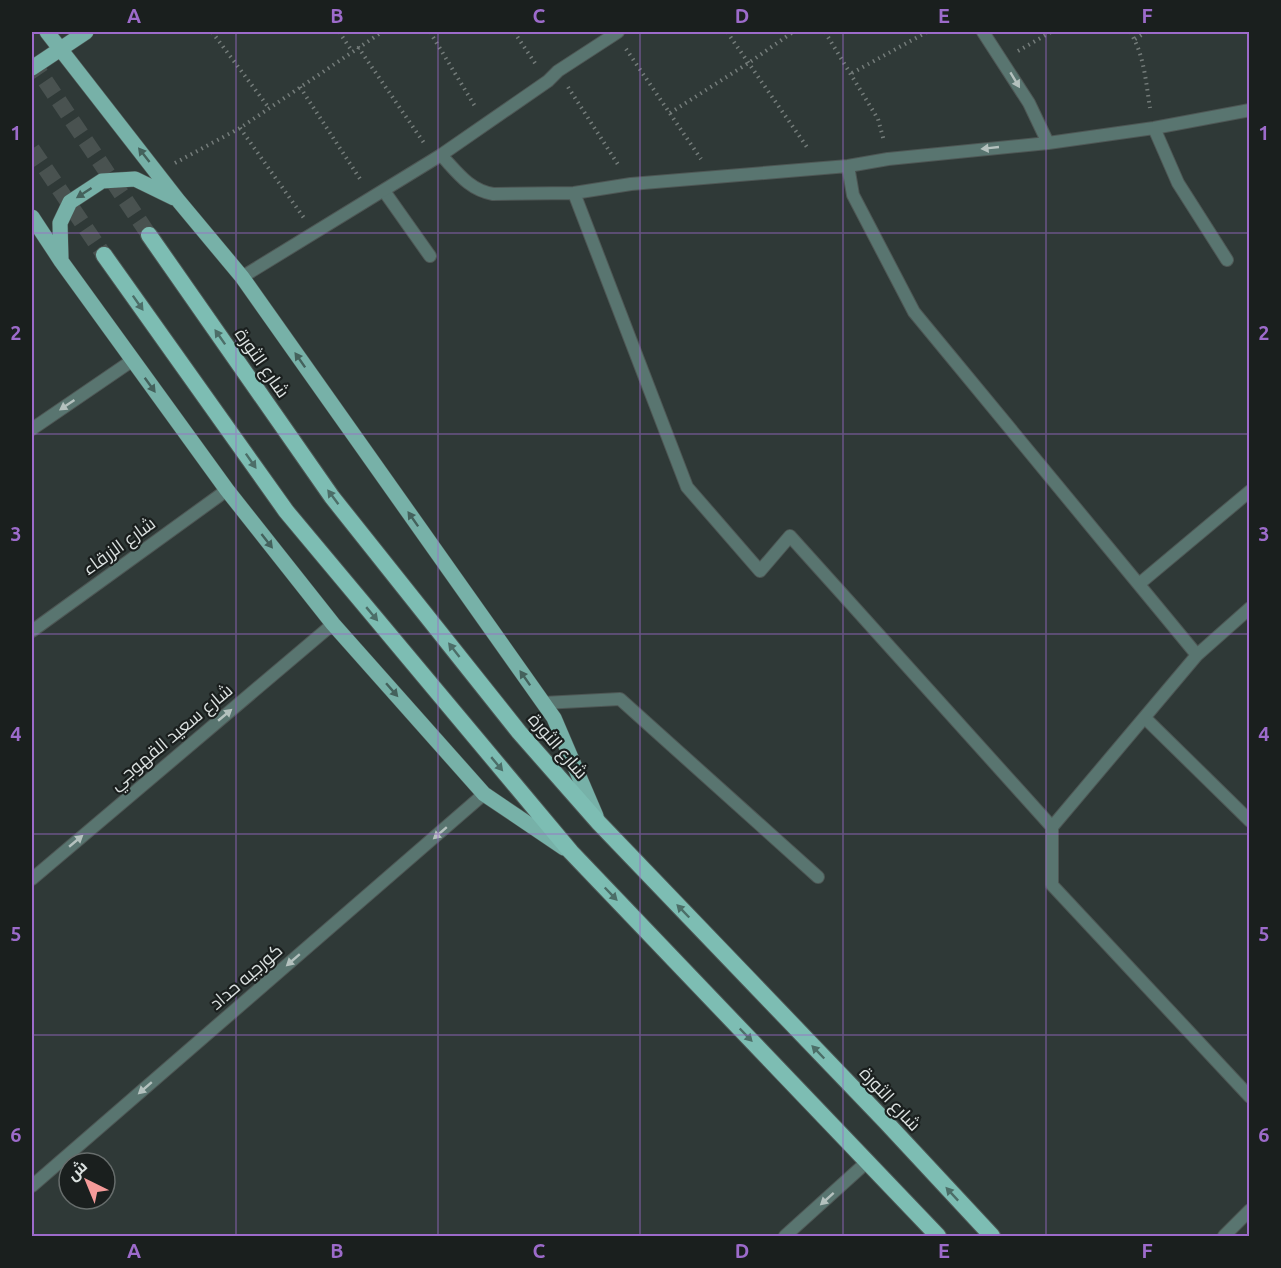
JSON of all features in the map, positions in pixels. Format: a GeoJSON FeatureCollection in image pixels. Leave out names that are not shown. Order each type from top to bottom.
{"type":"FeatureCollection","features":[{"type":"Feature","properties":{"kind":"highway","name":"شارع الثورة"},"geometry":{"type":"LineString","coordinates":[[149,235],[333,497],[519,732],[599,823],[992,1236]]}},
{"type":"Feature","properties":{"kind":"highway"},"geometry":{"type":"LineString","coordinates":[[104,255],[286,511],[571,852],[938,1236]]}},
{"type":"Feature","properties":{"kind":"main road"},"geometry":{"type":"LineString","coordinates":[[47,32],[177,199],[242,277],[554,718],[599,823]]}},
{"type":"Feature","properties":{"kind":"main road"},"geometry":{"type":"LineString","coordinates":[[32,68],[86,32]]}},
{"type":"Feature","properties":{"kind":"main road"},"geometry":{"type":"LineString","coordinates":[[61,261],[60,223],[70,202],[102,181],[135,179],[177,199]]}},
{"type":"Feature","properties":{"kind":"main road"},"geometry":{"type":"LineString","coordinates":[[32,217],[61,261],[227,490],[333,624],[484,794],[571,852]]}},
{"type":"Feature","properties":{"kind":"street"},"geometry":{"type":"LineString","coordinates":[[242,277],[438,157],[616,32]]}},
{"type":"Feature","properties":{"kind":"street"},"geometry":{"type":"LineString","coordinates":[[983,32],[1029,103],[1048,142]]}},
{"type":"Feature","properties":{"kind":"street"},"geometry":{"type":"LineString","coordinates":[[438,157],[472,187],[482,192],[493,194],[574,193],[631,184],[848,166],[888,159],[1048,142],[1154,128],[1250,110]]}},
{"type":"Feature","properties":{"kind":"street"},"geometry":{"type":"LineString","coordinates":[[1154,128],[1178,183],[1227,260]]}},
{"type":"Feature","properties":{"kind":"street"},"geometry":{"type":"LineString","coordinates":[[848,166],[853,195],[914,312],[1197,655]]}},
{"type":"Feature","properties":{"kind":"street"},"geometry":{"type":"LineString","coordinates":[[384,190],[430,256]]}},
{"type":"Feature","properties":{"kind":"street"},"geometry":{"type":"LineString","coordinates":[[574,193],[687,487],[760,571],[790,536],[1052,827]]}},
{"type":"Feature","properties":{"kind":"street"},"geometry":{"type":"LineString","coordinates":[[32,429],[133,360]]}},
{"type":"Feature","properties":{"kind":"street","name":"شارع الزرقاء"},"geometry":{"type":"LineString","coordinates":[[32,631],[227,490]]}},
{"type":"Feature","properties":{"kind":"street"},"geometry":{"type":"LineString","coordinates":[[1139,584],[1250,491]]}},
{"type":"Feature","properties":{"kind":"street"},"geometry":{"type":"LineString","coordinates":[[1250,608],[1197,655],[1052,827],[1052,885],[1250,1097]]}},
{"type":"Feature","properties":{"kind":"street","name":"شارع سعيد القهوجي"},"geometry":{"type":"LineString","coordinates":[[32,879],[333,624]]}},
{"type":"Feature","properties":{"kind":"street"},"geometry":{"type":"LineString","coordinates":[[543,703],[620,699],[818,878]]}},
{"type":"Feature","properties":{"kind":"street"},"geometry":{"type":"LineString","coordinates":[[1145,718],[1250,821]]}},
{"type":"Feature","properties":{"kind":"street","name":"كورجيه حداد"},"geometry":{"type":"LineString","coordinates":[[32,1186],[484,794]]}},
{"type":"Feature","properties":{"kind":"street"},"geometry":{"type":"LineString","coordinates":[[785,1236],[868,1161]]}},
{"type":"Feature","properties":{"kind":"street"},"geometry":{"type":"LineString","coordinates":[[1224,1236],[1250,1210]]}},
{"type":"Feature","properties":{"kind":"path"},"geometry":{"type":"LineString","coordinates":[[212,32],[269,108]]}},
{"type":"Feature","properties":{"kind":"path"},"geometry":{"type":"LineString","coordinates":[[339,32],[352,51]]}},
{"type":"Feature","properties":{"kind":"path"},"geometry":{"type":"LineString","coordinates":[[158,172],[240,128],[382,32]]}},
{"type":"Feature","properties":{"kind":"path"},"geometry":{"type":"LineString","coordinates":[[430,32],[486,124]]}},
{"type":"Feature","properties":{"kind":"path"},"geometry":{"type":"LineString","coordinates":[[514,32],[548,81]]}},
{"type":"Feature","properties":{"kind":"path"},"geometry":{"type":"LineString","coordinates":[[616,32],[714,178]]}},
{"type":"Feature","properties":{"kind":"path"},"geometry":{"type":"LineString","coordinates":[[727,32],[750,62],[821,168]]}},
{"type":"Feature","properties":{"kind":"path"},"geometry":{"type":"LineString","coordinates":[[670,113],[793,32]]}},
{"type":"Feature","properties":{"kind":"path"},"geometry":{"type":"LineString","coordinates":[[825,32],[878,119],[888,159]]}},
{"type":"Feature","properties":{"kind":"path"},"geometry":{"type":"LineString","coordinates":[[852,73],[927,32]]}},
{"type":"Feature","properties":{"kind":"path"},"geometry":{"type":"LineString","coordinates":[[1003,61],[1051,32]]}},
{"type":"Feature","properties":{"kind":"path"},"geometry":{"type":"LineString","coordinates":[[1130,32],[1135,39],[1142,61],[1154,128]]}},
{"type":"Feature","properties":{"kind":"path"},"geometry":{"type":"LineString","coordinates":[[1135,39],[1146,32]]}},
{"type":"Feature","properties":{"kind":"path"},"geometry":{"type":"LineString","coordinates":[[358,47],[438,157]]}},
{"type":"Feature","properties":{"kind":"path"},"geometry":{"type":"LineString","coordinates":[[558,71],[631,184]]}},
{"type":"Feature","properties":{"kind":"path"},"geometry":{"type":"LineString","coordinates":[[300,87],[372,198]]}},
{"type":"Feature","properties":{"kind":"path"},"geometry":{"type":"LineString","coordinates":[[240,128],[314,233]]}},
{"type":"Feature","properties":{"kind":"tunnel"},"geometry":{"type":"LineString","coordinates":[[32,61],[149,235]]}},
{"type":"Feature","properties":{"kind":"tunnel"},"geometry":{"type":"LineString","coordinates":[[32,149],[104,255]]}}]}
